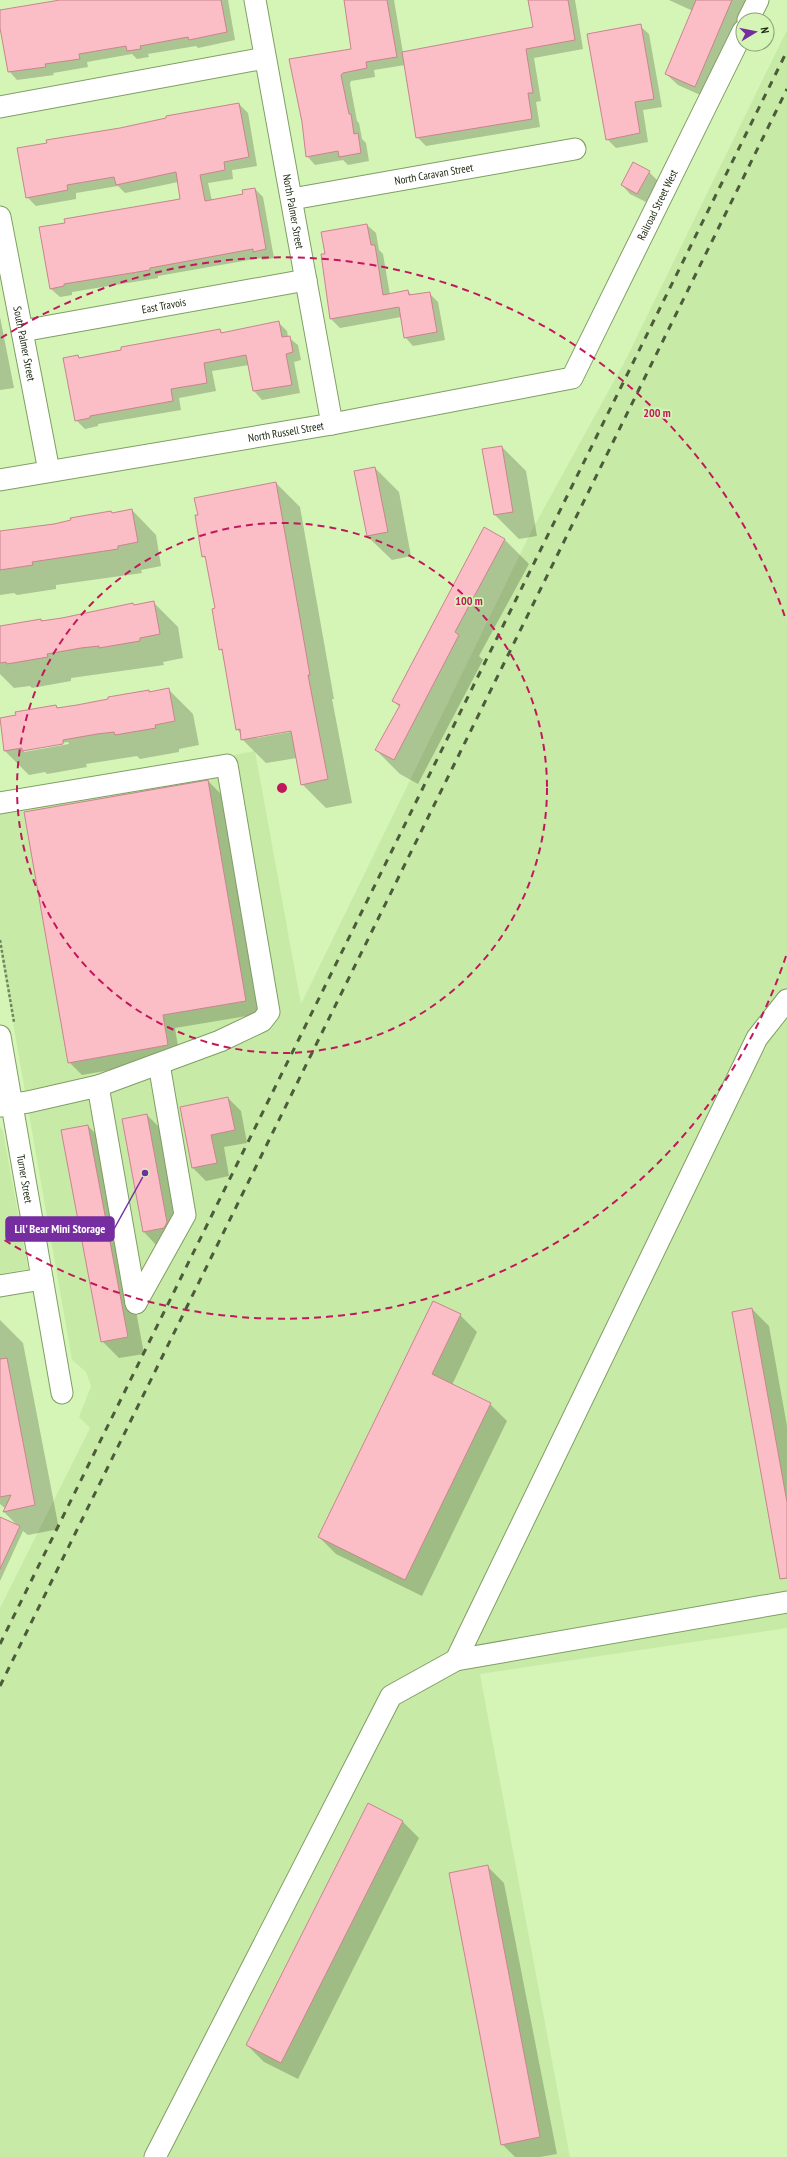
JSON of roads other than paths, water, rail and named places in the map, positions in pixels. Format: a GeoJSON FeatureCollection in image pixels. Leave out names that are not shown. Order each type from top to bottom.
{"type":"FeatureCollection","features":[{"type":"Feature","properties":{"kind":"street","name":"North Palmer Street"},"geometry":{"type":"LineString","coordinates":[[255,0],[332,424]]}},
{"type":"Feature","properties":{"kind":"street"},"geometry":{"type":"LineString","coordinates":[[752,12],[758,0]]}},
{"type":"Feature","properties":{"kind":"street","name":"Railroad Street West"},"geometry":{"type":"LineString","coordinates":[[572,378],[735,47]]}},
{"type":"Feature","properties":{"kind":"street"},"geometry":{"type":"LineString","coordinates":[[0,107],[265,58]]}},
{"type":"Feature","properties":{"kind":"street","name":"North Caravan Street"},"geometry":{"type":"LineString","coordinates":[[292,199],[576,150]]}},
{"type":"Feature","properties":{"kind":"street","name":"South Palmer Street"},"geometry":{"type":"LineString","coordinates":[[0,217],[3,249],[22,331],[49,472]]}},
{"type":"Feature","properties":{"kind":"street","name":"East Travois"},"geometry":{"type":"LineString","coordinates":[[22,331],[306,280]]}},
{"type":"Feature","properties":{"kind":"street","name":"North Russell Street"},"geometry":{"type":"LineString","coordinates":[[0,480],[332,424],[572,378]]}},
{"type":"Feature","properties":{"kind":"street"},"geometry":{"type":"LineString","coordinates":[[0,803],[227,765],[269,1012],[262,1021],[220,1041],[98,1086],[6,1106]]}},
{"type":"Feature","properties":{"kind":"street"},"geometry":{"type":"LineString","coordinates":[[456,1660],[757,1038],[787,1000]]}},
{"type":"Feature","properties":{"kind":"street","name":"Turner Street"},"geometry":{"type":"LineString","coordinates":[[7,1031],[6,1106],[42,1279],[62,1393]]}},
{"type":"Feature","properties":{"kind":"street"},"geometry":{"type":"LineString","coordinates":[[98,1086],[136,1303],[185,1215],[159,1064]]}},
{"type":"Feature","properties":{"kind":"street"},"geometry":{"type":"LineString","coordinates":[[0,1286],[42,1279]]}},
{"type":"Feature","properties":{"kind":"street"},"geometry":{"type":"LineString","coordinates":[[155,2157],[392,1696],[456,1660],[787,1602]]}},
{"type":"Feature","properties":{"kind":"railway"},"geometry":{"type":"LineString","coordinates":[[0,1644],[787,51]]}},
{"type":"Feature","properties":{"kind":"railway"},"geometry":{"type":"LineString","coordinates":[[0,1686],[787,89]]}},
{"type":"Feature","properties":{"kind":"place","name":"Lil' Bear Mini Storage"},"geometry":{"type":"Point","coordinates":[145,1173]}}]}
